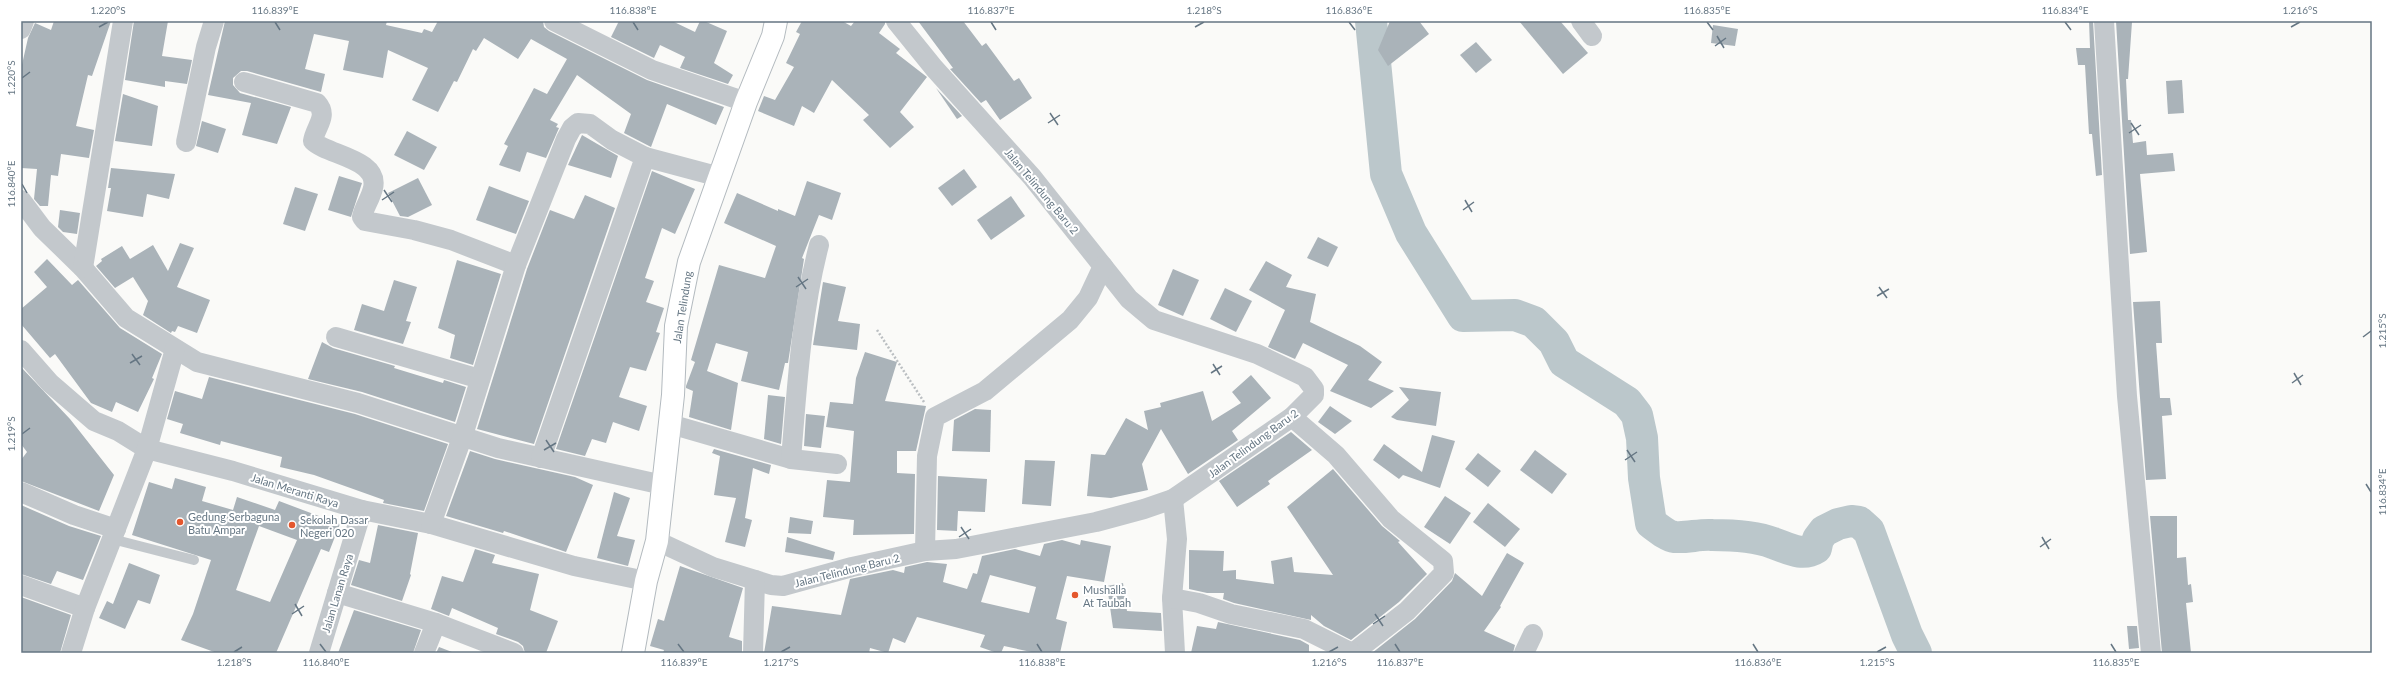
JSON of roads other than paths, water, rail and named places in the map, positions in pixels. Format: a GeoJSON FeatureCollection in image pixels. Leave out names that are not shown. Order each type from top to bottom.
{"type":"FeatureCollection","features":[{"type":"Feature","properties":{"kind":"main road","name":"Jalan Telindung"},"geometry":{"type":"LineString","coordinates":[[634,653],[646,582],[657,541],[670,424],[679,312],[690,262],[746,102],[761,68],[776,21]]}},
{"type":"Feature","properties":{"kind":"street"},"geometry":{"type":"LineString","coordinates":[[21,29],[24,21]]}},
{"type":"Feature","properties":{"kind":"street"},"geometry":{"type":"LineString","coordinates":[[83,268],[123,21]]}},
{"type":"Feature","properties":{"kind":"street"},"geometry":{"type":"LineString","coordinates":[[186,142],[206,47],[214,21]]}},
{"type":"Feature","properties":{"kind":"street"},"geometry":{"type":"LineString","coordinates":[[554,21],[652,70],[746,102]]}},
{"type":"Feature","properties":{"kind":"street","name":"Jalan Telindung Baru 2"},"geometry":{"type":"LineString","coordinates":[[657,541],[712,566],[771,585],[783,586],[852,567],[925,551],[956,549],[1096,522],[1144,509],[1173,499],[1292,417],[1314,395],[1314,389],[1305,377],[1257,354],[1154,320],[1129,299],[1032,177],[934,68],[896,21]]}},
{"type":"Feature","properties":{"kind":"street"},"geometry":{"type":"LineString","coordinates":[[2104,21],[2127,396],[2151,653]]}},
{"type":"Feature","properties":{"kind":"street"},"geometry":{"type":"LineString","coordinates":[[244,82],[317,103],[321,108],[323,115],[313,141],[327,150],[352,158],[363,166],[372,177],[374,187],[362,217],[365,221],[414,230],[451,240],[516,265]]}},
{"type":"Feature","properties":{"kind":"street"},"geometry":{"type":"LineString","coordinates":[[431,524],[463,436],[516,265],[566,139],[572,128],[578,123],[590,124],[612,140],[645,157],[720,177]]}},
{"type":"Feature","properties":{"kind":"street"},"geometry":{"type":"LineString","coordinates":[[541,458],[645,157]]}},
{"type":"Feature","properties":{"kind":"street"},"geometry":{"type":"LineString","coordinates":[[21,200],[42,228],[83,268],[126,318],[197,362],[358,403],[498,448],[663,485]]}},
{"type":"Feature","properties":{"kind":"street"},"geometry":{"type":"LineString","coordinates":[[791,459],[802,346],[812,271],[819,245]]}},
{"type":"Feature","properties":{"kind":"street"},"geometry":{"type":"LineString","coordinates":[[925,551],[928,456],[935,417],[985,391],[1070,320],[1088,298],[1103,266]]}},
{"type":"Feature","properties":{"kind":"street"},"geometry":{"type":"LineString","coordinates":[[336,338],[480,379]]}},
{"type":"Feature","properties":{"kind":"street"},"geometry":{"type":"LineString","coordinates":[[71,653],[85,608],[147,449],[175,349]]}},
{"type":"Feature","properties":{"kind":"street","name":"Jalan Meranti Raya"},"geometry":{"type":"LineString","coordinates":[[21,350],[50,383],[94,421],[118,431],[147,449],[233,471],[362,510],[431,524],[574,566],[646,582]]}},
{"type":"Feature","properties":{"kind":"street"},"geometry":{"type":"LineString","coordinates":[[1172,598],[1199,603],[1231,614],[1304,630],[1320,645],[1352,653],[1407,611],[1444,573],[1445,566],[1443,562],[1391,519],[1336,455],[1292,417]]}},
{"type":"Feature","properties":{"kind":"street"},"geometry":{"type":"LineString","coordinates":[[670,424],[791,459],[836,464]]}},
{"type":"Feature","properties":{"kind":"street"},"geometry":{"type":"LineString","coordinates":[[21,492],[114,534]]}},
{"type":"Feature","properties":{"kind":"street"},"geometry":{"type":"LineString","coordinates":[[1173,499],[1178,539],[1172,598],[1175,653]]}},
{"type":"Feature","properties":{"kind":"street","name":"Jalan Lanan Raya"},"geometry":{"type":"LineString","coordinates":[[319,653],[362,510]]}},
{"type":"Feature","properties":{"kind":"street"},"geometry":{"type":"LineString","coordinates":[[753,653],[755,580]]}},
{"type":"Feature","properties":{"kind":"street"},"geometry":{"type":"LineString","coordinates":[[21,585],[85,608]]}},
{"type":"Feature","properties":{"kind":"street"},"geometry":{"type":"LineString","coordinates":[[337,593],[436,623],[514,653]]}},
{"type":"Feature","properties":{"kind":"street"},"geometry":{"type":"LineString","coordinates":[[424,653],[436,623]]}},
{"type":"Feature","properties":{"kind":"street"},"geometry":{"type":"LineString","coordinates":[[1524,653],[1533,634]]}},
{"type":"Feature","properties":{"kind":"lane"},"geometry":{"type":"LineString","coordinates":[[114,534],[194,560]]}},
{"type":"Feature","properties":{"kind":"waterway"},"geometry":{"type":"LineString","coordinates":[[1371,21],[1386,174],[1411,233],[1463,316],[1515,315],[1534,322],[1554,342],[1564,362],[1627,402],[1637,415],[1642,438],[1644,478],[1651,523],[1663,532],[1675,537],[1707,535],[1743,536],[1766,541],[1795,551],[1805,552],[1816,548],[1818,539],[1824,531],[1838,524],[1851,521],[1859,522],[1869,531],[1907,635],[1916,653]]}},
{"type":"Feature","properties":{"kind":"place","name":"Gedung Serbaguna Batu Ampar"},"geometry":{"type":"Point","coordinates":[180,522]}},
{"type":"Feature","properties":{"kind":"place","name":"Sekolah Dasar Negeri 020"},"geometry":{"type":"Point","coordinates":[292,525]}},
{"type":"Feature","properties":{"kind":"place","name":"Mushalla At Taubah"},"geometry":{"type":"Point","coordinates":[1075,595]}}]}
